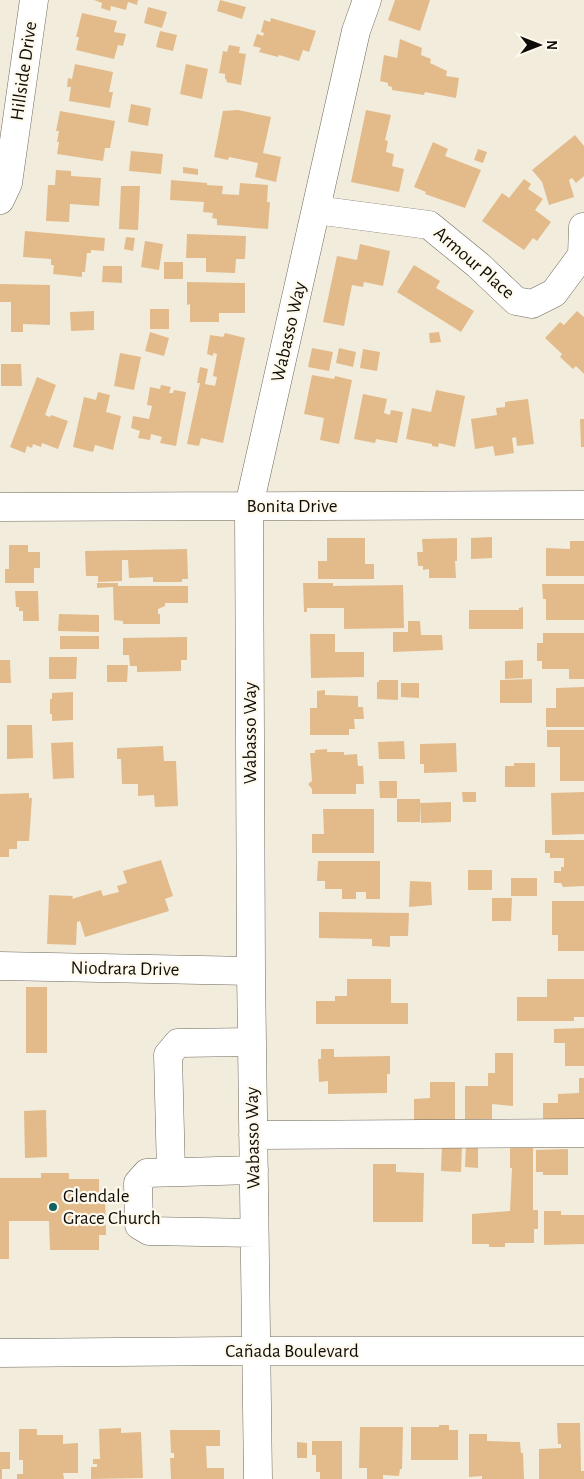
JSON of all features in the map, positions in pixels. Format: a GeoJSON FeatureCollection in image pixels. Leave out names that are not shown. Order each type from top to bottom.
{"type":"FeatureCollection","features":[{"type":"Feature","properties":{"kind":"street","name":"Hillside Drive"},"geometry":{"type":"LineString","coordinates":[[0,200],[8,184],[34,0]]}},
{"type":"Feature","properties":{"kind":"street","name":"Wabasso Way"},"geometry":{"type":"LineString","coordinates":[[258,1479],[251,971],[249,506],[356,31],[367,0]]}},
{"type":"Feature","properties":{"kind":"street","name":"Armour Place"},"geometry":{"type":"LineString","coordinates":[[316,210],[429,225],[478,265],[516,301],[532,304],[554,293],[582,255],[583,227]]}},
{"type":"Feature","properties":{"kind":"street","name":"Bonita Drive"},"geometry":{"type":"LineString","coordinates":[[0,507],[584,505]]}},
{"type":"Feature","properties":{"kind":"street","name":"Niodrara Drive"},"geometry":{"type":"LineString","coordinates":[[0,966],[251,971]]}},
{"type":"Feature","properties":{"kind":"street"},"geometry":{"type":"LineString","coordinates":[[171,1172],[168,1055],[178,1043],[252,1042]]}},
{"type":"Feature","properties":{"kind":"street"},"geometry":{"type":"LineString","coordinates":[[253,1135],[584,1133]]}},
{"type":"Feature","properties":{"kind":"street"},"geometry":{"type":"LineString","coordinates":[[254,1170],[147,1173],[138,1183],[139,1225],[149,1232],[254,1233]]}},
{"type":"Feature","properties":{"kind":"street","name":"Cañada Boulevard"},"geometry":{"type":"LineString","coordinates":[[0,1353],[256,1350],[584,1351]]}},
{"type":"Feature","properties":{"kind":"building"},"geometry":{"type":"Polygon","coordinates":[[[94,0],[138,0],[137,5],[128,2],[126,10],[111,6],[110,11],[101,8],[102,3],[94,0]]]}},
{"type":"Feature","properties":{"kind":"building"},"geometry":{"type":"Polygon","coordinates":[[[220,0],[246,7],[242,19],[217,11],[220,0]]]}},
{"type":"Feature","properties":{"kind":"building"},"geometry":{"type":"Polygon","coordinates":[[[395,0],[430,0],[420,31],[388,20],[395,0]]]}},
{"type":"Feature","properties":{"kind":"building"},"geometry":{"type":"Polygon","coordinates":[[[148,7],[167,12],[162,28],[144,23],[148,7]]]}},
{"type":"Feature","properties":{"kind":"building"},"geometry":{"type":"Polygon","coordinates":[[[82,13],[117,21],[114,32],[126,34],[123,46],[118,45],[114,59],[76,50],[79,37],[76,37],[82,13]]]}},
{"type":"Feature","properties":{"kind":"building"},"geometry":{"type":"Polygon","coordinates":[[[271,18],[316,31],[309,52],[303,50],[299,61],[259,52],[261,48],[253,46],[257,34],[263,36],[264,33],[261,32],[264,20],[270,22],[271,18]]]}},
{"type":"Feature","properties":{"kind":"building"},"geometry":{"type":"Polygon","coordinates":[[[160,31],[177,35],[173,51],[156,47],[160,31]]]}},
{"type":"Feature","properties":{"kind":"building"},"geometry":{"type":"Polygon","coordinates":[[[400,39],[422,48],[421,55],[431,59],[430,63],[447,71],[446,76],[459,78],[456,98],[425,92],[424,95],[392,90],[388,83],[380,81],[384,55],[397,58],[400,39]]]}},
{"type":"Feature","properties":{"kind":"building"},"geometry":{"type":"Polygon","coordinates":[[[229,45],[240,47],[239,53],[246,54],[241,85],[226,82],[225,74],[219,73],[223,51],[227,52],[229,45]]]}},
{"type":"Feature","properties":{"kind":"building"},"geometry":{"type":"Polygon","coordinates":[[[75,64],[113,72],[109,92],[113,92],[110,108],[69,101],[71,87],[67,87],[68,78],[72,79],[75,64]]]}},
{"type":"Feature","properties":{"kind":"building"},"geometry":{"type":"Polygon","coordinates":[[[186,64],[208,69],[202,99],[180,94],[186,64]]]}},
{"type":"Feature","properties":{"kind":"building"},"geometry":{"type":"Polygon","coordinates":[[[131,104],[151,108],[148,126],[128,122],[131,104]]]}},
{"type":"Feature","properties":{"kind":"building"},"geometry":{"type":"Polygon","coordinates":[[[238,110],[271,117],[263,153],[281,157],[276,182],[255,177],[258,163],[229,157],[228,160],[214,157],[223,111],[238,110]]]}},
{"type":"Feature","properties":{"kind":"building"},"geometry":{"type":"Polygon","coordinates":[[[366,110],[391,115],[385,140],[388,141],[386,152],[394,154],[392,166],[404,169],[399,192],[351,182],[366,110]]]}},
{"type":"Feature","properties":{"kind":"building"},"geometry":{"type":"Polygon","coordinates":[[[60,111],[115,121],[110,148],[105,148],[103,161],[57,154],[59,131],[56,131],[60,111]]]}},
{"type":"Feature","properties":{"kind":"building"},"geometry":{"type":"Polygon","coordinates":[[[575,135],[584,146],[584,176],[576,183],[572,178],[569,180],[574,197],[549,205],[542,182],[532,170],[575,135]]]}},
{"type":"Feature","properties":{"kind":"building"},"geometry":{"type":"Polygon","coordinates":[[[433,142],[448,149],[445,156],[481,170],[465,208],[425,194],[426,192],[414,187],[433,142]]]}},
{"type":"Feature","properties":{"kind":"building"},"geometry":{"type":"Polygon","coordinates":[[[478,149],[487,152],[483,163],[474,160],[478,149]]]}},
{"type":"Feature","properties":{"kind":"building"},"geometry":{"type":"Polygon","coordinates":[[[131,151],[163,154],[161,174],[129,171],[131,151]]]}},
{"type":"Feature","properties":{"kind":"building"},"geometry":{"type":"Polygon","coordinates":[[[183,167],[198,169],[198,175],[183,173],[183,167]]]}},
{"type":"Feature","properties":{"kind":"building"},"geometry":{"type":"Polygon","coordinates":[[[56,170],[71,171],[71,176],[101,178],[99,206],[70,204],[69,222],[46,221],[48,185],[55,185],[56,170]]]}},
{"type":"Feature","properties":{"kind":"building"},"geometry":{"type":"Polygon","coordinates":[[[524,179],[531,184],[528,189],[543,199],[535,210],[551,222],[537,241],[533,238],[524,250],[482,221],[502,193],[509,198],[524,179]]]}},
{"type":"Feature","properties":{"kind":"building"},"geometry":{"type":"Polygon","coordinates":[[[171,180],[223,186],[222,194],[239,195],[240,183],[268,185],[267,202],[270,202],[268,229],[217,225],[217,219],[212,218],[213,213],[203,212],[204,202],[170,200],[171,180]]]}},
{"type":"Feature","properties":{"kind":"building"},"geometry":{"type":"Polygon","coordinates":[[[121,186],[140,186],[138,230],[119,229],[121,186]]]}},
{"type":"Feature","properties":{"kind":"building"},"geometry":{"type":"Polygon","coordinates":[[[25,231],[105,238],[104,251],[91,250],[91,253],[87,253],[85,272],[82,272],[82,277],[53,274],[54,265],[51,265],[51,259],[23,257],[25,231]]]}},
{"type":"Feature","properties":{"kind":"building"},"geometry":{"type":"Polygon","coordinates":[[[187,234],[246,236],[245,259],[236,259],[235,273],[206,272],[206,258],[186,258],[187,234]]]}},
{"type":"Feature","properties":{"kind":"building"},"geometry":{"type":"Polygon","coordinates":[[[126,237],[135,238],[133,251],[124,249],[126,237]]]}},
{"type":"Feature","properties":{"kind":"building"},"geometry":{"type":"Polygon","coordinates":[[[145,241],[163,244],[159,270],[141,267],[145,241]]]}},
{"type":"Feature","properties":{"kind":"building"},"geometry":{"type":"Polygon","coordinates":[[[360,244],[390,251],[383,286],[364,282],[363,287],[352,285],[344,326],[323,322],[337,256],[357,260],[360,244]]]}},
{"type":"Feature","properties":{"kind":"building"},"geometry":{"type":"Polygon","coordinates":[[[164,262],[183,262],[183,279],[164,279],[164,262]]]}},
{"type":"Feature","properties":{"kind":"building"},"geometry":{"type":"Polygon","coordinates":[[[414,265],[440,281],[436,288],[474,311],[461,332],[397,292],[414,265]]]}},
{"type":"Feature","properties":{"kind":"building"},"geometry":{"type":"Polygon","coordinates":[[[103,266],[122,266],[122,283],[102,282],[103,266]]]}},
{"type":"Feature","properties":{"kind":"building"},"geometry":{"type":"Polygon","coordinates":[[[187,282],[245,283],[245,313],[219,313],[219,322],[190,322],[190,304],[187,305],[187,282]]]}},
{"type":"Feature","properties":{"kind":"building"},"geometry":{"type":"Polygon","coordinates":[[[0,284],[50,285],[50,325],[23,324],[23,332],[11,332],[11,302],[0,302],[0,284]]]}},
{"type":"Feature","properties":{"kind":"building"},"geometry":{"type":"Polygon","coordinates":[[[150,309],[169,309],[169,329],[150,329],[150,309]]]}},
{"type":"Feature","properties":{"kind":"building"},"geometry":{"type":"Polygon","coordinates":[[[94,311],[94,330],[71,331],[70,312],[94,311]]]}},
{"type":"Feature","properties":{"kind":"building"},"geometry":{"type":"Polygon","coordinates":[[[577,311],[584,317],[584,374],[576,366],[573,369],[560,357],[562,354],[545,338],[560,322],[564,325],[577,311]]]}},
{"type":"Feature","properties":{"kind":"building"},"geometry":{"type":"Polygon","coordinates":[[[150,332],[169,338],[164,356],[145,351],[150,332]]]}},
{"type":"Feature","properties":{"kind":"building"},"geometry":{"type":"Polygon","coordinates":[[[439,332],[441,342],[430,343],[429,333],[439,332]]]}},
{"type":"Feature","properties":{"kind":"building"},"geometry":{"type":"Polygon","coordinates":[[[225,333],[245,338],[223,443],[201,438],[199,446],[187,444],[200,383],[197,383],[200,367],[208,369],[205,384],[215,386],[217,377],[213,376],[217,354],[213,353],[213,356],[207,354],[210,335],[223,337],[225,333]]]}},
{"type":"Feature","properties":{"kind":"building"},"geometry":{"type":"Polygon","coordinates":[[[312,348],[333,352],[329,371],[308,367],[312,348]]]}},
{"type":"Feature","properties":{"kind":"building"},"geometry":{"type":"Polygon","coordinates":[[[339,348],[356,352],[353,367],[336,363],[339,348]]]}},
{"type":"Feature","properties":{"kind":"building"},"geometry":{"type":"Polygon","coordinates":[[[363,349],[380,352],[377,371],[360,368],[363,349]]]}},
{"type":"Feature","properties":{"kind":"building"},"geometry":{"type":"Polygon","coordinates":[[[120,353],[141,357],[134,390],[114,386],[120,353]]]}},
{"type":"Feature","properties":{"kind":"building"},"geometry":{"type":"Polygon","coordinates":[[[1,364],[21,364],[22,386],[1,386],[1,364]]]}},
{"type":"Feature","properties":{"kind":"building"},"geometry":{"type":"Polygon","coordinates":[[[312,375],[334,379],[335,376],[352,380],[339,444],[320,440],[324,418],[304,414],[312,375]]]}},
{"type":"Feature","properties":{"kind":"building"},"geometry":{"type":"Polygon","coordinates":[[[37,377],[56,385],[45,415],[50,417],[51,415],[68,421],[58,449],[42,443],[41,447],[33,444],[32,448],[27,446],[25,453],[10,447],[37,377]]]}},
{"type":"Feature","properties":{"kind":"building"},"geometry":{"type":"Polygon","coordinates":[[[161,385],[171,387],[169,393],[173,393],[174,390],[186,392],[176,446],[160,443],[162,437],[151,434],[150,440],[138,438],[140,431],[131,428],[133,416],[149,419],[152,406],[147,405],[150,387],[160,389],[161,385]]]}},
{"type":"Feature","properties":{"kind":"building"},"geometry":{"type":"Polygon","coordinates":[[[436,390],[465,396],[455,447],[439,443],[438,447],[406,439],[412,408],[431,412],[436,390]]]}},
{"type":"Feature","properties":{"kind":"building"},"geometry":{"type":"Polygon","coordinates":[[[98,392],[110,395],[106,412],[121,416],[113,450],[95,445],[93,452],[73,447],[84,397],[96,400],[98,392]]]}},
{"type":"Feature","properties":{"kind":"building"},"geometry":{"type":"Polygon","coordinates":[[[363,394],[387,399],[384,413],[390,415],[391,410],[403,412],[397,443],[376,439],[375,443],[354,439],[363,394]]]}},
{"type":"Feature","properties":{"kind":"building"},"geometry":{"type":"Polygon","coordinates":[[[528,399],[534,444],[517,446],[516,437],[512,438],[514,453],[495,456],[493,446],[475,449],[471,419],[497,415],[496,408],[505,407],[505,402],[528,399]]]}},
{"type":"Feature","properties":{"kind":"building"},"geometry":{"type":"Polygon","coordinates":[[[580,419],[584,419],[584,447],[581,447],[580,419]]]}},
{"type":"Feature","properties":{"kind":"building"},"geometry":{"type":"Polygon","coordinates":[[[492,537],[492,558],[471,559],[471,538],[492,537]]]}},
{"type":"Feature","properties":{"kind":"building"},"geometry":{"type":"Polygon","coordinates":[[[327,538],[365,538],[365,564],[374,564],[374,579],[318,579],[318,561],[327,561],[327,538]]]}},
{"type":"Feature","properties":{"kind":"building"},"geometry":{"type":"Polygon","coordinates":[[[457,538],[456,578],[429,578],[429,569],[423,570],[423,566],[418,566],[417,552],[423,552],[422,539],[457,538]]]}},
{"type":"Feature","properties":{"kind":"building"},"geometry":{"type":"Polygon","coordinates":[[[570,541],[584,541],[584,576],[546,576],[546,548],[570,549],[570,541]]]}},
{"type":"Feature","properties":{"kind":"building"},"geometry":{"type":"Polygon","coordinates":[[[9,545],[28,545],[28,552],[40,552],[40,568],[34,568],[34,583],[5,583],[5,569],[9,569],[9,545]]]}},
{"type":"Feature","properties":{"kind":"building"},"geometry":{"type":"Polygon","coordinates":[[[187,549],[188,579],[182,579],[182,582],[153,582],[153,577],[129,578],[128,560],[122,560],[122,581],[98,582],[98,576],[86,576],[85,551],[187,549]]]}},
{"type":"Feature","properties":{"kind":"building"},"geometry":{"type":"Polygon","coordinates":[[[97,583],[118,583],[118,586],[188,586],[188,603],[165,603],[165,606],[158,609],[160,624],[123,624],[123,621],[114,620],[113,587],[97,588],[97,583]]]}},
{"type":"Feature","properties":{"kind":"building"},"geometry":{"type":"Polygon","coordinates":[[[303,583],[333,583],[333,586],[403,585],[404,628],[344,629],[344,608],[307,608],[307,612],[304,612],[303,583]]]}},
{"type":"Feature","properties":{"kind":"building"},"geometry":{"type":"Polygon","coordinates":[[[542,584],[584,584],[584,620],[546,620],[546,599],[543,599],[542,584]]]}},
{"type":"Feature","properties":{"kind":"building"},"geometry":{"type":"Polygon","coordinates":[[[15,591],[38,591],[39,621],[23,621],[23,611],[19,611],[19,607],[16,607],[15,591]]]}},
{"type":"Feature","properties":{"kind":"building"},"geometry":{"type":"Polygon","coordinates":[[[523,607],[523,629],[469,629],[469,610],[519,610],[519,608],[523,607]]]}},
{"type":"Feature","properties":{"kind":"building"},"geometry":{"type":"Polygon","coordinates":[[[59,614],[99,615],[99,632],[58,631],[59,614]]]}},
{"type":"Feature","properties":{"kind":"building"},"geometry":{"type":"Polygon","coordinates":[[[408,621],[420,621],[421,635],[442,635],[443,650],[393,652],[393,632],[408,632],[408,621]]]}},
{"type":"Feature","properties":{"kind":"building"},"geometry":{"type":"Polygon","coordinates":[[[543,633],[584,633],[584,679],[569,679],[569,669],[542,669],[542,661],[537,661],[537,643],[543,643],[543,633]]]}},
{"type":"Feature","properties":{"kind":"building"},"geometry":{"type":"Polygon","coordinates":[[[310,634],[335,634],[335,652],[364,652],[364,677],[311,678],[310,634]]]}},
{"type":"Feature","properties":{"kind":"building"},"geometry":{"type":"Polygon","coordinates":[[[60,636],[99,636],[99,649],[60,649],[60,636]]]}},
{"type":"Feature","properties":{"kind":"building"},"geometry":{"type":"Polygon","coordinates":[[[187,637],[187,660],[181,660],[181,671],[137,672],[137,666],[130,666],[129,655],[123,655],[123,638],[187,637]]]}},
{"type":"Feature","properties":{"kind":"building"},"geometry":{"type":"Polygon","coordinates":[[[49,657],[77,657],[76,679],[49,679],[49,657]]]}},
{"type":"Feature","properties":{"kind":"building"},"geometry":{"type":"Polygon","coordinates":[[[0,660],[10,660],[11,683],[0,683],[0,660]]]}},
{"type":"Feature","properties":{"kind":"building"},"geometry":{"type":"Polygon","coordinates":[[[523,660],[523,678],[505,679],[505,661],[523,660]]]}},
{"type":"Feature","properties":{"kind":"building"},"geometry":{"type":"Polygon","coordinates":[[[107,665],[128,665],[127,682],[107,682],[107,665]]]}},
{"type":"Feature","properties":{"kind":"building"},"geometry":{"type":"Polygon","coordinates":[[[532,679],[532,703],[500,703],[500,680],[532,679]]]}},
{"type":"Feature","properties":{"kind":"building"},"geometry":{"type":"Polygon","coordinates":[[[379,680],[398,680],[398,700],[377,699],[377,682],[379,680]]]}},
{"type":"Feature","properties":{"kind":"building"},"geometry":{"type":"Polygon","coordinates":[[[401,683],[419,683],[419,698],[401,697],[401,683]]]}},
{"type":"Feature","properties":{"kind":"building"},"geometry":{"type":"Polygon","coordinates":[[[584,687],[584,727],[546,727],[546,708],[556,708],[556,688],[584,687]]]}},
{"type":"Feature","properties":{"kind":"building"},"geometry":{"type":"Polygon","coordinates":[[[325,690],[325,695],[358,696],[358,707],[363,707],[364,719],[354,719],[355,729],[349,729],[349,735],[310,735],[310,708],[317,708],[317,691],[325,690]]]}},
{"type":"Feature","properties":{"kind":"building"},"geometry":{"type":"Polygon","coordinates":[[[73,692],[73,720],[52,721],[50,699],[52,699],[52,693],[73,692]]]}},
{"type":"Feature","properties":{"kind":"building"},"geometry":{"type":"Polygon","coordinates":[[[7,725],[32,725],[33,758],[7,759],[7,725]]]}},
{"type":"Feature","properties":{"kind":"building"},"geometry":{"type":"Polygon","coordinates":[[[547,730],[584,730],[584,781],[560,781],[560,747],[547,747],[547,730]]]}},
{"type":"Feature","properties":{"kind":"building"},"geometry":{"type":"Polygon","coordinates":[[[404,741],[405,759],[379,759],[378,742],[404,741]]]}},
{"type":"Feature","properties":{"kind":"building"},"geometry":{"type":"Polygon","coordinates":[[[73,742],[74,778],[53,779],[51,743],[73,742]]]}},
{"type":"Feature","properties":{"kind":"building"},"geometry":{"type":"Polygon","coordinates":[[[456,743],[457,772],[424,773],[424,764],[420,764],[420,744],[456,743]]]}},
{"type":"Feature","properties":{"kind":"building"},"geometry":{"type":"Polygon","coordinates":[[[163,746],[164,761],[176,761],[178,806],[155,807],[154,795],[138,796],[138,784],[122,784],[121,759],[117,759],[117,748],[163,746]]]}},
{"type":"Feature","properties":{"kind":"building"},"geometry":{"type":"Polygon","coordinates":[[[327,749],[327,752],[344,752],[344,755],[357,754],[358,766],[363,766],[364,784],[356,784],[356,794],[312,794],[312,789],[308,784],[312,781],[310,753],[315,753],[315,750],[327,749]]]}},
{"type":"Feature","properties":{"kind":"building"},"geometry":{"type":"Polygon","coordinates":[[[514,763],[535,763],[535,787],[505,787],[505,766],[514,766],[514,763]]]}},
{"type":"Feature","properties":{"kind":"building"},"geometry":{"type":"Polygon","coordinates":[[[379,781],[397,781],[397,798],[380,798],[379,781]]]}},
{"type":"Feature","properties":{"kind":"building"},"geometry":{"type":"Polygon","coordinates":[[[462,792],[476,792],[476,802],[463,802],[462,792]]]}},
{"type":"Feature","properties":{"kind":"building"},"geometry":{"type":"Polygon","coordinates":[[[584,792],[584,834],[552,835],[551,793],[584,792]]]}},
{"type":"Feature","properties":{"kind":"building"},"geometry":{"type":"Polygon","coordinates":[[[29,793],[29,798],[32,798],[29,841],[17,841],[17,849],[9,849],[9,857],[0,857],[0,794],[29,793]]]}},
{"type":"Feature","properties":{"kind":"building"},"geometry":{"type":"Polygon","coordinates":[[[397,799],[420,799],[420,822],[397,822],[397,799]]]}},
{"type":"Feature","properties":{"kind":"building"},"geometry":{"type":"Polygon","coordinates":[[[451,802],[451,822],[421,823],[420,803],[451,802]]]}},
{"type":"Feature","properties":{"kind":"building"},"geometry":{"type":"Polygon","coordinates":[[[323,809],[374,809],[374,853],[312,853],[312,834],[324,834],[323,809]]]}},
{"type":"Feature","properties":{"kind":"building"},"geometry":{"type":"Polygon","coordinates":[[[545,840],[584,840],[584,886],[563,887],[561,883],[554,883],[554,871],[561,871],[561,867],[564,867],[564,858],[550,858],[550,853],[545,853],[545,840]]]}},
{"type":"Feature","properties":{"kind":"building"},"geometry":{"type":"Polygon","coordinates":[[[161,860],[173,896],[165,899],[169,911],[85,937],[80,921],[77,922],[76,945],[47,944],[49,895],[73,896],[72,899],[101,890],[103,896],[119,892],[117,886],[127,883],[123,871],[161,860]]]}},
{"type":"Feature","properties":{"kind":"building"},"geometry":{"type":"Polygon","coordinates":[[[318,861],[380,861],[380,899],[366,899],[366,892],[356,892],[356,899],[342,899],[342,889],[325,889],[325,881],[317,881],[318,861]]]}},
{"type":"Feature","properties":{"kind":"building"},"geometry":{"type":"Polygon","coordinates":[[[468,870],[492,870],[492,890],[468,890],[468,870]]]}},
{"type":"Feature","properties":{"kind":"building"},"geometry":{"type":"Polygon","coordinates":[[[511,878],[537,878],[537,896],[511,896],[511,878]]]}},
{"type":"Feature","properties":{"kind":"building"},"geometry":{"type":"Polygon","coordinates":[[[410,881],[431,882],[432,905],[409,907],[410,881]]]}},
{"type":"Feature","properties":{"kind":"building"},"geometry":{"type":"Polygon","coordinates":[[[492,898],[512,898],[511,921],[492,921],[492,898]]]}},
{"type":"Feature","properties":{"kind":"building"},"geometry":{"type":"Polygon","coordinates":[[[552,901],[584,901],[584,951],[558,951],[558,935],[552,935],[552,901]]]}},
{"type":"Feature","properties":{"kind":"building"},"geometry":{"type":"Polygon","coordinates":[[[319,912],[409,913],[408,936],[390,936],[390,947],[372,946],[372,939],[319,938],[319,912]]]}},
{"type":"Feature","properties":{"kind":"building"},"geometry":{"type":"Polygon","coordinates":[[[347,979],[391,979],[391,1003],[408,1003],[408,1024],[316,1024],[316,1001],[335,1001],[335,996],[347,996],[347,979]]]}},
{"type":"Feature","properties":{"kind":"building"},"geometry":{"type":"Polygon","coordinates":[[[547,979],[584,979],[584,1017],[574,1017],[574,1021],[517,1021],[517,997],[547,997],[547,979]]]}},
{"type":"Feature","properties":{"kind":"building"},"geometry":{"type":"Polygon","coordinates":[[[26,987],[47,987],[47,1053],[26,1053],[26,987]]]}},
{"type":"Feature","properties":{"kind":"building"},"geometry":{"type":"Polygon","coordinates":[[[584,1028],[584,1066],[565,1066],[565,1043],[554,1043],[554,1029],[584,1028]]]}},
{"type":"Feature","properties":{"kind":"building"},"geometry":{"type":"Polygon","coordinates":[[[321,1049],[334,1049],[334,1057],[390,1056],[390,1074],[387,1074],[387,1093],[328,1094],[328,1081],[319,1082],[318,1059],[321,1059],[321,1049]]]}},
{"type":"Feature","properties":{"kind":"building"},"geometry":{"type":"Polygon","coordinates":[[[495,1053],[513,1053],[513,1106],[492,1104],[492,1122],[465,1122],[465,1086],[488,1086],[488,1073],[495,1073],[495,1053]]]}},
{"type":"Feature","properties":{"kind":"building"},"geometry":{"type":"Polygon","coordinates":[[[579,1078],[584,1078],[584,1121],[543,1122],[543,1103],[558,1103],[558,1094],[579,1093],[579,1078]]]}},
{"type":"Feature","properties":{"kind":"building"},"geometry":{"type":"Polygon","coordinates":[[[430,1082],[455,1082],[455,1120],[414,1121],[414,1099],[430,1098],[430,1082]]]}},
{"type":"Feature","properties":{"kind":"building"},"geometry":{"type":"Polygon","coordinates":[[[46,1110],[47,1157],[25,1158],[24,1111],[46,1110]]]}},
{"type":"Feature","properties":{"kind":"building"},"geometry":{"type":"Polygon","coordinates":[[[442,1144],[462,1145],[461,1172],[441,1171],[442,1144]]]}},
{"type":"Feature","properties":{"kind":"building"},"geometry":{"type":"Polygon","coordinates":[[[466,1144],[478,1145],[478,1168],[465,1167],[466,1144]]]}},
{"type":"Feature","properties":{"kind":"building"},"geometry":{"type":"Polygon","coordinates":[[[510,1148],[533,1148],[533,1210],[538,1210],[538,1229],[534,1229],[534,1243],[505,1243],[505,1247],[489,1247],[489,1244],[472,1244],[472,1214],[510,1211],[512,1168],[510,1168],[510,1148]]]}},
{"type":"Feature","properties":{"kind":"building"},"geometry":{"type":"Polygon","coordinates":[[[568,1149],[568,1175],[543,1175],[543,1172],[536,1172],[536,1150],[568,1149]]]}},
{"type":"Feature","properties":{"kind":"building"},"geometry":{"type":"Polygon","coordinates":[[[373,1164],[396,1164],[396,1172],[424,1173],[423,1222],[373,1222],[373,1164]]]}},
{"type":"Feature","properties":{"kind":"building","name":"Glendale Grace Church"},"geometry":{"type":"Polygon","coordinates":[[[41,1173],[69,1173],[69,1179],[99,1179],[99,1194],[105,1194],[106,1235],[99,1235],[99,1250],[50,1250],[49,1221],[9,1221],[9,1259],[0,1259],[0,1178],[41,1178],[41,1173]]]}},
{"type":"Feature","properties":{"kind":"building"},"geometry":{"type":"Polygon","coordinates":[[[544,1211],[561,1211],[561,1215],[584,1215],[584,1244],[544,1245],[544,1211]]]}},
{"type":"Feature","properties":{"kind":"building"},"geometry":{"type":"Polygon","coordinates":[[[557,1423],[580,1423],[581,1471],[584,1471],[584,1479],[539,1479],[539,1449],[561,1448],[561,1444],[558,1444],[557,1423]]]}},
{"type":"Feature","properties":{"kind":"building"},"geometry":{"type":"Polygon","coordinates":[[[439,1425],[449,1425],[449,1430],[458,1430],[458,1460],[411,1460],[411,1427],[439,1427],[439,1425]]]}},
{"type":"Feature","properties":{"kind":"building"},"geometry":{"type":"Polygon","coordinates":[[[360,1427],[403,1427],[402,1469],[400,1469],[399,1476],[383,1475],[383,1479],[367,1479],[367,1468],[359,1468],[360,1427]]]}},
{"type":"Feature","properties":{"kind":"building"},"geometry":{"type":"Polygon","coordinates":[[[121,1428],[121,1433],[141,1432],[143,1478],[91,1479],[91,1467],[97,1467],[97,1464],[93,1464],[93,1459],[100,1459],[99,1429],[121,1428]]]}},
{"type":"Feature","properties":{"kind":"building"},"geometry":{"type":"Polygon","coordinates":[[[19,1429],[37,1429],[37,1435],[63,1435],[63,1444],[78,1443],[78,1473],[63,1473],[64,1479],[17,1479],[17,1474],[23,1474],[23,1460],[19,1460],[19,1429]]]}},
{"type":"Feature","properties":{"kind":"building"},"geometry":{"type":"Polygon","coordinates":[[[170,1430],[220,1430],[220,1446],[206,1446],[207,1468],[224,1468],[224,1479],[171,1479],[170,1458],[174,1458],[174,1453],[171,1453],[170,1430]]]}},
{"type":"Feature","properties":{"kind":"building"},"geometry":{"type":"Polygon","coordinates":[[[469,1434],[487,1434],[487,1441],[520,1442],[521,1453],[523,1453],[524,1479],[482,1479],[482,1476],[469,1477],[469,1434]]]}},
{"type":"Feature","properties":{"kind":"building"},"geometry":{"type":"Polygon","coordinates":[[[312,1441],[342,1441],[342,1479],[320,1479],[320,1472],[316,1472],[316,1455],[312,1455],[312,1441]]]}},
{"type":"Feature","properties":{"kind":"building"},"geometry":{"type":"Polygon","coordinates":[[[297,1442],[307,1443],[307,1458],[297,1458],[297,1442]]]}},
{"type":"Feature","properties":{"kind":"building"},"geometry":{"type":"Polygon","coordinates":[[[0,1452],[10,1452],[10,1469],[2,1469],[2,1479],[0,1479],[0,1452]]]}},
{"type":"Feature","properties":{"kind":"place","name":"Glendale Grace Church"},"geometry":{"type":"Point","coordinates":[53,1207]}}]}
